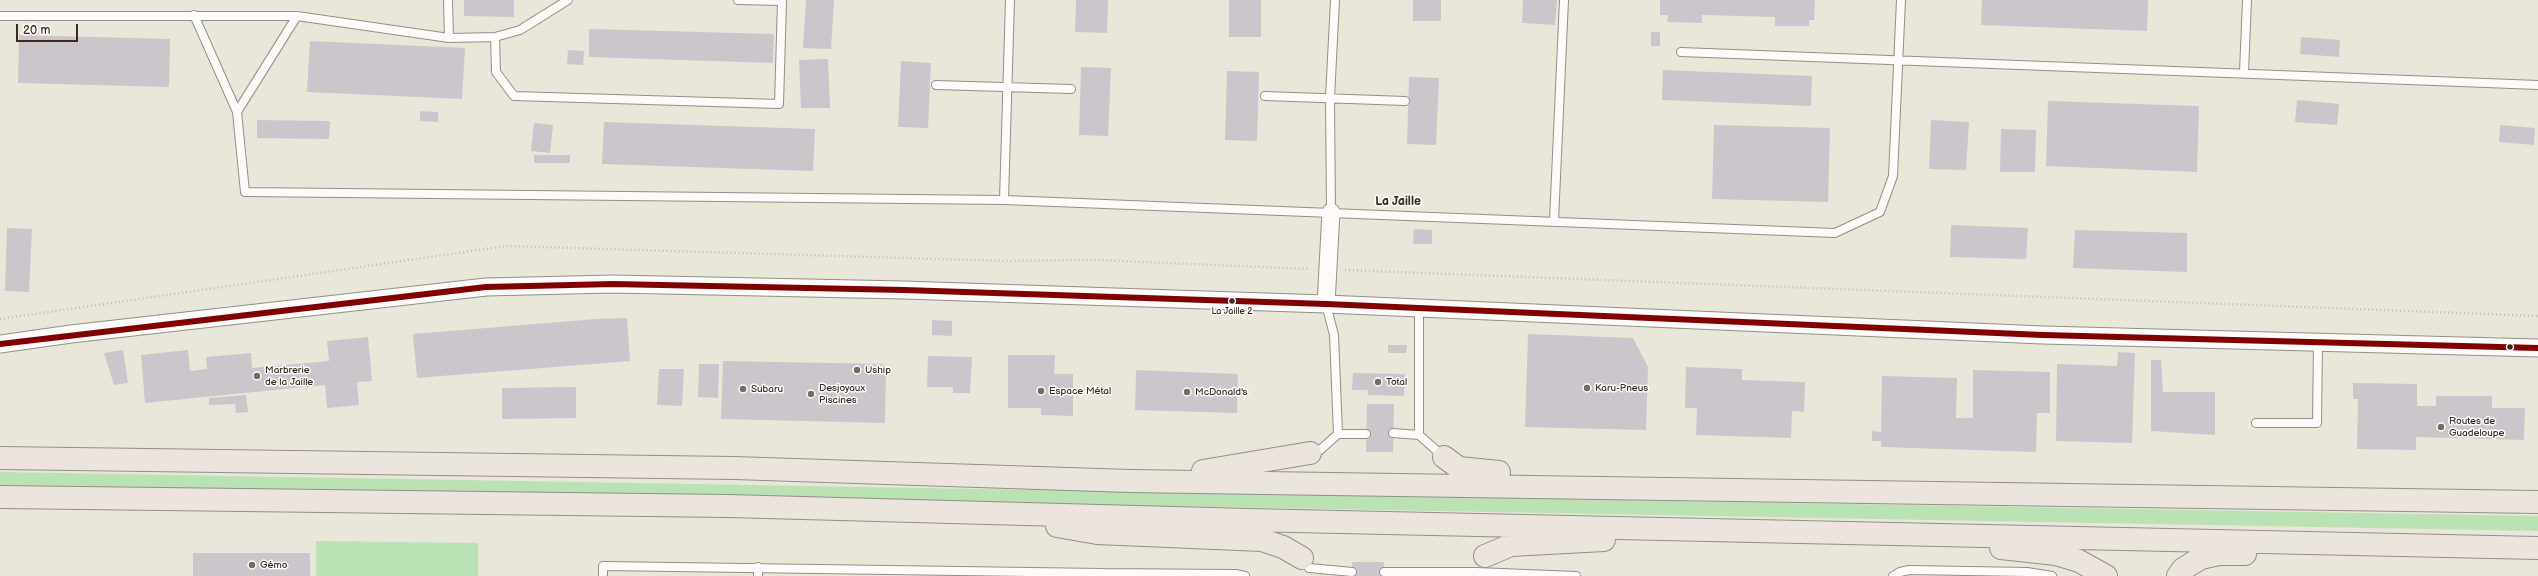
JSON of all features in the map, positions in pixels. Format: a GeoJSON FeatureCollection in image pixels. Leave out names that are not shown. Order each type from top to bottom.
{"type":"FeatureCollection","features":[{"type":"Feature","properties":{"kind":"highway"},"geometry":{"type":"LineString","coordinates":[[1130,481],[1248,464],[1310,453]]}},
{"type":"Feature","properties":{"kind":"highway"},"geometry":{"type":"LineString","coordinates":[[1444,457],[1459,468],[1467,470],[1733,490]]}},
{"type":"Feature","properties":{"kind":"highway"},"geometry":{"type":"LineString","coordinates":[[0,458],[734,468],[1130,481],[2538,502]]}},
{"type":"Feature","properties":{"kind":"highway"},"geometry":{"type":"LineString","coordinates":[[0,497],[728,506],[989,514],[2538,549]]}},
{"type":"Feature","properties":{"kind":"highway"},"geometry":{"type":"LineString","coordinates":[[989,514],[1097,533],[1262,540],[1284,547],[1307,567]]}},
{"type":"Feature","properties":{"kind":"highway"},"geometry":{"type":"LineString","coordinates":[[1479,568],[1511,545],[1739,530]]}},
{"type":"Feature","properties":{"kind":"highway"},"geometry":{"type":"LineString","coordinates":[[1819,532],[2056,554],[2079,562],[2106,576]]}},
{"type":"Feature","properties":{"kind":"highway"},"geometry":{"type":"LineString","coordinates":[[2178,576],[2183,569],[2202,558],[2219,554],[2486,557],[2538,549]]}},
{"type":"Feature","properties":{"kind":"street"},"geometry":{"type":"LineString","coordinates":[[1326,304],[1331,212]]}},
{"type":"Feature","properties":{"kind":"street"},"geometry":{"type":"LineString","coordinates":[[0,344],[79,333],[486,287],[645,285],[904,290],[1326,304],[2028,334],[2538,348]]}},
{"type":"Feature","properties":{"kind":"lane"},"geometry":{"type":"LineString","coordinates":[[448,0],[449,38]]}},
{"type":"Feature","properties":{"kind":"lane"},"geometry":{"type":"LineString","coordinates":[[0,16],[297,16],[449,38],[495,37],[520,30],[568,0]]}},
{"type":"Feature","properties":{"kind":"lane"},"geometry":{"type":"LineString","coordinates":[[495,37],[496,72],[514,96],[779,104],[782,1],[738,0]]}},
{"type":"Feature","properties":{"kind":"lane"},"geometry":{"type":"LineString","coordinates":[[1004,200],[1010,0]]}},
{"type":"Feature","properties":{"kind":"lane"},"geometry":{"type":"LineString","coordinates":[[1331,212],[1330,98],[1335,0]]}},
{"type":"Feature","properties":{"kind":"lane"},"geometry":{"type":"LineString","coordinates":[[1554,221],[1564,0]]}},
{"type":"Feature","properties":{"kind":"lane"},"geometry":{"type":"LineString","coordinates":[[194,15],[237,112],[245,192],[1004,200],[1835,233],[1880,212],[1893,176],[1901,0]]}},
{"type":"Feature","properties":{"kind":"lane"},"geometry":{"type":"LineString","coordinates":[[2244,72],[2247,0]]}},
{"type":"Feature","properties":{"kind":"lane"},"geometry":{"type":"LineString","coordinates":[[237,112],[297,16]]}},
{"type":"Feature","properties":{"kind":"lane"},"geometry":{"type":"LineString","coordinates":[[1681,52],[1898,61],[2244,72],[2538,85]]}},
{"type":"Feature","properties":{"kind":"lane"},"geometry":{"type":"LineString","coordinates":[[936,85],[1071,89]]}},
{"type":"Feature","properties":{"kind":"lane"},"geometry":{"type":"LineString","coordinates":[[1265,96],[1405,101]]}},
{"type":"Feature","properties":{"kind":"lane"},"geometry":{"type":"LineString","coordinates":[[1326,304],[1334,335],[1338,434]]}},
{"type":"Feature","properties":{"kind":"lane"},"geometry":{"type":"LineString","coordinates":[[1418,308],[1418,435]]}},
{"type":"Feature","properties":{"kind":"lane"},"geometry":{"type":"LineString","coordinates":[[2256,423],[2317,423],[2318,343]]}},
{"type":"Feature","properties":{"kind":"lane"},"geometry":{"type":"LineString","coordinates":[[1393,433],[1418,435],[1444,457]]}},
{"type":"Feature","properties":{"kind":"lane"},"geometry":{"type":"LineString","coordinates":[[1310,453],[1320,450],[1338,434],[1366,434]]}},
{"type":"Feature","properties":{"kind":"lane"},"geometry":{"type":"LineString","coordinates":[[603,576],[603,566],[758,567],[1150,575],[1236,574],[1245,576]]}},
{"type":"Feature","properties":{"kind":"lane"},"geometry":{"type":"LineString","coordinates":[[758,567],[758,576]]}},
{"type":"Feature","properties":{"kind":"lane"},"geometry":{"type":"LineString","coordinates":[[1307,567],[1352,572]]}},
{"type":"Feature","properties":{"kind":"lane"},"geometry":{"type":"LineString","coordinates":[[1384,572],[1479,568],[1576,576]]}},
{"type":"Feature","properties":{"kind":"lane"},"geometry":{"type":"LineString","coordinates":[[1922,570],[1933,576]]}},
{"type":"Feature","properties":{"kind":"lane"},"geometry":{"type":"LineString","coordinates":[[1893,576],[1900,572],[1922,570],[2027,572],[2052,576]]}},
{"type":"Feature","properties":{"kind":"path"},"geometry":{"type":"LineString","coordinates":[[1004,261],[1096,260],[2538,316]]}},
{"type":"Feature","properties":{"kind":"green space"},"geometry":{"type":"Polygon","coordinates":[[[0,472],[2538,516],[2538,531],[0,485],[0,472]]]}},
{"type":"Feature","properties":{"kind":"green space"},"geometry":{"type":"Polygon","coordinates":[[[316,541],[478,543],[478,576],[316,576],[316,541]]]}},
{"type":"Feature","properties":{"kind":"building"},"geometry":{"type":"Polygon","coordinates":[[[464,0],[514,0],[514,17],[464,16],[464,0]]]}},
{"type":"Feature","properties":{"kind":"building"},"geometry":{"type":"Polygon","coordinates":[[[806,0],[834,0],[831,49],[803,48],[806,0]]]}},
{"type":"Feature","properties":{"kind":"building"},"geometry":{"type":"Polygon","coordinates":[[[1076,0],[1108,0],[1107,33],[1075,32],[1076,0]]]}},
{"type":"Feature","properties":{"kind":"building"},"geometry":{"type":"Polygon","coordinates":[[[1229,0],[1261,0],[1261,37],[1229,37],[1229,0]]]}},
{"type":"Feature","properties":{"kind":"building"},"geometry":{"type":"Polygon","coordinates":[[[1413,0],[1441,0],[1441,21],[1413,21],[1413,0]]]}},
{"type":"Feature","properties":{"kind":"building"},"geometry":{"type":"Polygon","coordinates":[[[1523,0],[1557,0],[1555,25],[1522,23],[1523,0]]]}},
{"type":"Feature","properties":{"kind":"building"},"geometry":{"type":"Polygon","coordinates":[[[1660,0],[1815,0],[1814,20],[1809,20],[1809,26],[1775,26],[1775,17],[1702,15],[1702,23],[1667,22],[1668,15],[1660,15],[1660,0]]]}},
{"type":"Feature","properties":{"kind":"building"},"geometry":{"type":"Polygon","coordinates":[[[1982,0],[2148,0],[2147,31],[1981,25],[1982,0]]]}},
{"type":"Feature","properties":{"kind":"building"},"geometry":{"type":"Polygon","coordinates":[[[589,29],[774,34],[773,63],[589,57],[589,29]]]}},
{"type":"Feature","properties":{"kind":"building"},"geometry":{"type":"Polygon","coordinates":[[[1651,32],[1660,32],[1660,46],[1651,46],[1651,32]]]}},
{"type":"Feature","properties":{"kind":"building"},"geometry":{"type":"Polygon","coordinates":[[[19,35],[170,39],[169,87],[18,83],[19,35]]]}},
{"type":"Feature","properties":{"kind":"building"},"geometry":{"type":"Polygon","coordinates":[[[2301,37],[2340,40],[2339,57],[2300,54],[2301,37]]]}},
{"type":"Feature","properties":{"kind":"building"},"geometry":{"type":"Polygon","coordinates":[[[310,41],[465,48],[462,99],[307,92],[310,41]]]}},
{"type":"Feature","properties":{"kind":"building"},"geometry":{"type":"Polygon","coordinates":[[[568,50],[584,51],[583,65],[567,64],[568,50]]]}},
{"type":"Feature","properties":{"kind":"building"},"geometry":{"type":"Polygon","coordinates":[[[828,59],[830,108],[801,108],[799,60],[828,59]]]}},
{"type":"Feature","properties":{"kind":"building"},"geometry":{"type":"Polygon","coordinates":[[[901,61],[931,63],[928,128],[898,127],[901,61]]]}},
{"type":"Feature","properties":{"kind":"building"},"geometry":{"type":"Polygon","coordinates":[[[1081,67],[1111,68],[1108,136],[1079,135],[1081,67]]]}},
{"type":"Feature","properties":{"kind":"building"},"geometry":{"type":"Polygon","coordinates":[[[1663,70],[1812,76],[1811,106],[1662,100],[1663,70]]]}},
{"type":"Feature","properties":{"kind":"building"},"geometry":{"type":"Polygon","coordinates":[[[1227,71],[1259,72],[1257,141],[1225,140],[1227,71]]]}},
{"type":"Feature","properties":{"kind":"building"},"geometry":{"type":"Polygon","coordinates":[[[1409,77],[1439,78],[1436,145],[1407,144],[1409,77]]]}},
{"type":"Feature","properties":{"kind":"building"},"geometry":{"type":"Polygon","coordinates":[[[2297,100],[2339,104],[2337,125],[2295,122],[2297,100]]]}},
{"type":"Feature","properties":{"kind":"building"},"geometry":{"type":"Polygon","coordinates":[[[2048,101],[2199,106],[2197,172],[2046,166],[2048,101]]]}},
{"type":"Feature","properties":{"kind":"building"},"geometry":{"type":"Polygon","coordinates":[[[420,111],[438,112],[438,122],[420,121],[420,111]]]}},
{"type":"Feature","properties":{"kind":"building"},"geometry":{"type":"Polygon","coordinates":[[[257,120],[330,121],[329,139],[257,138],[257,120]]]}},
{"type":"Feature","properties":{"kind":"building"},"geometry":{"type":"Polygon","coordinates":[[[1931,120],[1969,122],[1966,170],[1929,169],[1931,120]]]}},
{"type":"Feature","properties":{"kind":"building"},"geometry":{"type":"Polygon","coordinates":[[[604,122],[815,129],[813,171],[602,164],[604,122]]]}},
{"type":"Feature","properties":{"kind":"building"},"geometry":{"type":"Polygon","coordinates":[[[534,123],[553,125],[550,153],[531,151],[534,123]]]}},
{"type":"Feature","properties":{"kind":"building"},"geometry":{"type":"Polygon","coordinates":[[[1714,125],[1830,128],[1828,202],[1712,199],[1714,125]]]}},
{"type":"Feature","properties":{"kind":"building"},"geometry":{"type":"Polygon","coordinates":[[[2500,125],[2535,128],[2534,145],[2499,142],[2500,125]]]}},
{"type":"Feature","properties":{"kind":"building"},"geometry":{"type":"Polygon","coordinates":[[[2001,129],[2036,130],[2035,172],[2000,172],[2001,129]]]}},
{"type":"Feature","properties":{"kind":"building"},"geometry":{"type":"Polygon","coordinates":[[[534,155],[570,155],[570,163],[534,163],[534,155]]]}},
{"type":"Feature","properties":{"kind":"building"},"geometry":{"type":"Polygon","coordinates":[[[1951,225],[2028,228],[2026,259],[1950,257],[1951,225]]]}},
{"type":"Feature","properties":{"kind":"building"},"geometry":{"type":"Polygon","coordinates":[[[7,228],[32,229],[29,292],[5,291],[7,228]]]}},
{"type":"Feature","properties":{"kind":"building"},"geometry":{"type":"Polygon","coordinates":[[[1414,229],[1432,230],[1432,244],[1413,244],[1414,229]]]}},
{"type":"Feature","properties":{"kind":"building"},"geometry":{"type":"Polygon","coordinates":[[[2075,230],[2187,233],[2187,272],[2073,268],[2075,230]]]}},
{"type":"Feature","properties":{"kind":"building"},"geometry":{"type":"Polygon","coordinates":[[[627,318],[630,361],[417,378],[413,334],[596,319],[627,318]]]}},
{"type":"Feature","properties":{"kind":"building"},"geometry":{"type":"Polygon","coordinates":[[[932,320],[952,321],[952,336],[932,335],[932,320]]]}},
{"type":"Feature","properties":{"kind":"building","name":"Karu-Pneus"},"geometry":{"type":"Polygon","coordinates":[[[1528,334],[1633,338],[1648,367],[1646,430],[1525,427],[1528,334]]]}},
{"type":"Feature","properties":{"kind":"building","name":"Marbrerie de la Jaille"},"geometry":{"type":"Polygon","coordinates":[[[368,337],[372,381],[357,382],[359,405],[327,408],[325,385],[145,403],[141,355],[188,350],[190,371],[207,369],[206,357],[251,353],[252,368],[329,361],[327,341],[368,337]]]}},
{"type":"Feature","properties":{"kind":"building"},"geometry":{"type":"Polygon","coordinates":[[[1388,345],[1407,345],[1406,353],[1388,353],[1388,345]]]}},
{"type":"Feature","properties":{"kind":"building"},"geometry":{"type":"Polygon","coordinates":[[[123,350],[128,383],[114,385],[104,353],[123,350]]]}},
{"type":"Feature","properties":{"kind":"building"},"geometry":{"type":"Polygon","coordinates":[[[2118,352],[2135,353],[2132,443],[2056,441],[2057,364],[2117,366],[2118,352]]]}},
{"type":"Feature","properties":{"kind":"building","name":"Espace Métal"},"geometry":{"type":"Polygon","coordinates":[[[1008,355],[1055,355],[1054,374],[1073,374],[1073,416],[1041,415],[1041,408],[1008,408],[1008,355]]]}},
{"type":"Feature","properties":{"kind":"building"},"geometry":{"type":"Polygon","coordinates":[[[928,356],[972,357],[970,393],[953,393],[953,387],[927,387],[928,356]]]}},
{"type":"Feature","properties":{"kind":"building"},"geometry":{"type":"Polygon","coordinates":[[[2151,360],[2161,360],[2163,392],[2215,392],[2215,435],[2151,431],[2151,360]]]}},
{"type":"Feature","properties":{"kind":"building"},"geometry":{"type":"Polygon","coordinates":[[[723,361],[886,364],[885,423],[721,419],[723,361]]]}},
{"type":"Feature","properties":{"kind":"building"},"geometry":{"type":"Polygon","coordinates":[[[699,364],[719,364],[718,398],[698,397],[699,364]]]}},
{"type":"Feature","properties":{"kind":"building"},"geometry":{"type":"Polygon","coordinates":[[[1686,367],[1742,369],[1742,380],[1805,382],[1804,412],[1792,411],[1791,438],[1696,435],[1697,408],[1685,408],[1686,367]]]}},
{"type":"Feature","properties":{"kind":"building"},"geometry":{"type":"Polygon","coordinates":[[[659,369],[684,369],[682,406],[657,405],[659,369]]]}},
{"type":"Feature","properties":{"kind":"building","name":"McDonald's"},"geometry":{"type":"Polygon","coordinates":[[[1136,370],[1238,374],[1237,413],[1135,410],[1136,370]]]}},
{"type":"Feature","properties":{"kind":"building"},"geometry":{"type":"Polygon","coordinates":[[[1973,370],[2050,372],[2050,413],[2037,413],[2036,452],[1881,447],[1881,441],[1872,441],[1872,431],[1881,432],[1882,376],[1957,378],[1956,418],[1973,418],[1973,370]]]}},
{"type":"Feature","properties":{"kind":"building","name":"Total"},"geometry":{"type":"Polygon","coordinates":[[[1353,373],[1405,374],[1404,396],[1368,395],[1368,390],[1352,390],[1353,373]]]}},
{"type":"Feature","properties":{"kind":"building","name":"Routes de Guadeloupe"},"geometry":{"type":"Polygon","coordinates":[[[2353,383],[2417,384],[2417,406],[2436,406],[2436,396],[2492,396],[2492,408],[2525,408],[2524,440],[2416,437],[2416,450],[2357,449],[2358,399],[2353,399],[2353,383]]]}},
{"type":"Feature","properties":{"kind":"building"},"geometry":{"type":"Polygon","coordinates":[[[576,387],[576,418],[502,419],[502,388],[576,387]]]}},
{"type":"Feature","properties":{"kind":"building"},"geometry":{"type":"Polygon","coordinates":[[[246,395],[248,412],[236,413],[235,404],[209,405],[209,398],[246,395]]]}},
{"type":"Feature","properties":{"kind":"building","name":"Total"},"geometry":{"type":"Polygon","coordinates":[[[1367,404],[1394,404],[1393,452],[1366,452],[1367,404]]]}},
{"type":"Feature","properties":{"kind":"building","name":"Gémo"},"geometry":{"type":"Polygon","coordinates":[[[193,553],[310,553],[310,576],[193,576],[193,553]]]}},
{"type":"Feature","properties":{"kind":"building"},"geometry":{"type":"Polygon","coordinates":[[[1352,562],[1384,562],[1384,576],[1352,576],[1352,562]]]}},
{"type":"Feature","properties":{"kind":"transit line"},"geometry":{"type":"LineString","coordinates":[[0,344],[486,287],[613,284],[904,290],[1326,304],[2043,335],[2538,348]]}},
{"type":"Feature","properties":{"kind":"place","name":"La Jaille 2"},"geometry":{"type":"Point","coordinates":[1232,301]}},
{"type":"Feature","properties":{"kind":"place","name":"Uship"},"geometry":{"type":"Point","coordinates":[857,370]}},
{"type":"Feature","properties":{"kind":"place","name":"Marbrerie de la Jaille"},"geometry":{"type":"Point","coordinates":[257,376]}},
{"type":"Feature","properties":{"kind":"place","name":"Total"},"geometry":{"type":"Point","coordinates":[1378,382]}},
{"type":"Feature","properties":{"kind":"place","name":"Karu-Pneus"},"geometry":{"type":"Point","coordinates":[1587,388]}},
{"type":"Feature","properties":{"kind":"place","name":"Subaru"},"geometry":{"type":"Point","coordinates":[743,389]}},
{"type":"Feature","properties":{"kind":"place","name":"Espace Métal"},"geometry":{"type":"Point","coordinates":[1041,391]}},
{"type":"Feature","properties":{"kind":"place","name":"McDonald's"},"geometry":{"type":"Point","coordinates":[1187,392]}},
{"type":"Feature","properties":{"kind":"place","name":"Desjoyaux Piscines"},"geometry":{"type":"Point","coordinates":[811,394]}},
{"type":"Feature","properties":{"kind":"place","name":"Routes de Guadeloupe"},"geometry":{"type":"Point","coordinates":[2441,427]}},
{"type":"Feature","properties":{"kind":"place","name":"Gémo"},"geometry":{"type":"Point","coordinates":[252,565]}},
{"type":"Feature","properties":{"kind":"district","name":"La Jaille"},"geometry":{"type":"Point","coordinates":[1398,202]}}]}
